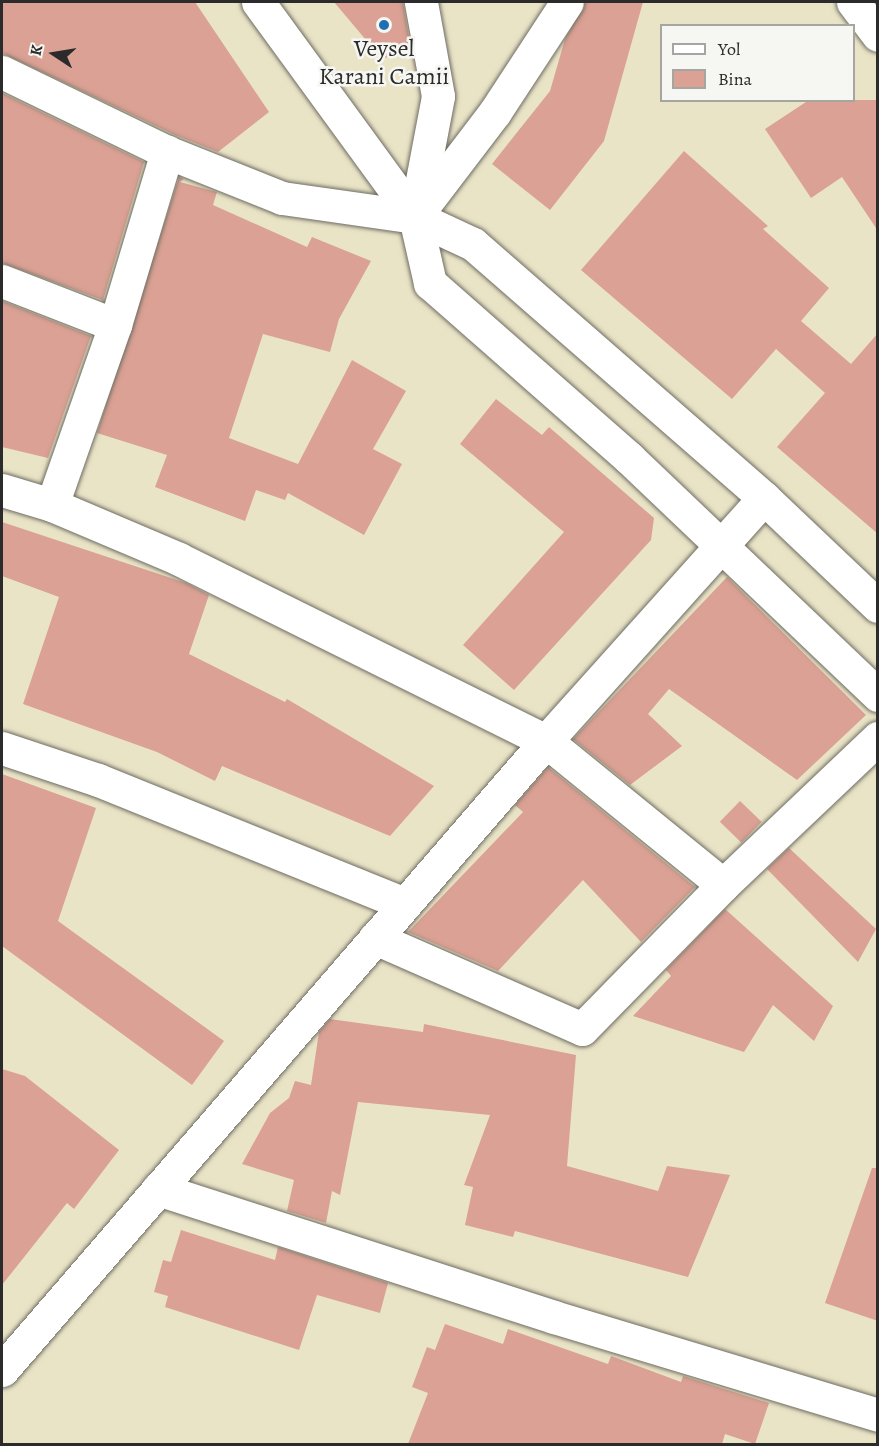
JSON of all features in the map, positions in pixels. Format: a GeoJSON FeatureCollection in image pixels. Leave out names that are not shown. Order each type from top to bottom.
{"type":"FeatureCollection","features":[{"type":"Feature","properties":{"kind":"street"},"geometry":{"type":"LineString","coordinates":[[258,2],[415,217],[430,283],[629,458],[878,695]]}},
{"type":"Feature","properties":{"kind":"street"},"geometry":{"type":"LineString","coordinates":[[415,217],[438,96],[421,2]]}},
{"type":"Feature","properties":{"kind":"street"},"geometry":{"type":"LineString","coordinates":[[415,217],[495,112],[567,2]]}},
{"type":"Feature","properties":{"kind":"street"},"geometry":{"type":"LineString","coordinates":[[853,2],[878,35]]}},
{"type":"Feature","properties":{"kind":"street"},"geometry":{"type":"LineString","coordinates":[[2,72],[167,152],[282,198],[415,217],[473,244],[764,498],[878,606]]}},
{"type":"Feature","properties":{"kind":"street"},"geometry":{"type":"LineString","coordinates":[[52,505],[115,325],[167,152]]}},
{"type":"Feature","properties":{"kind":"street"},"geometry":{"type":"LineString","coordinates":[[2,281],[115,325]]}},
{"type":"Feature","properties":{"kind":"street"},"geometry":{"type":"LineString","coordinates":[[2,490],[52,505],[179,559],[546,741],[723,885]]}},
{"type":"Feature","properties":{"kind":"street"},"geometry":{"type":"LineString","coordinates":[[2,1370],[546,741],[764,498]]}},
{"type":"Feature","properties":{"kind":"street"},"geometry":{"type":"LineString","coordinates":[[375,938],[582,1029],[723,885],[878,738]]}},
{"type":"Feature","properties":{"kind":"street"},"geometry":{"type":"LineString","coordinates":[[2,748],[98,780],[405,904]]}},
{"type":"Feature","properties":{"kind":"street"},"geometry":{"type":"LineString","coordinates":[[158,1189],[554,1317],[878,1415]]}},
{"type":"Feature","properties":{"kind":"building"},"geometry":{"type":"Polygon","coordinates":[[[2,2],[195,2],[269,112],[218,152],[175,135],[2,53],[2,2]]]}},
{"type":"Feature","properties":{"kind":"building","name":"Veysel Karani Camii"},"geometry":{"type":"Polygon","coordinates":[[[334,2],[403,2],[411,50],[382,59],[334,2]]]}},
{"type":"Feature","properties":{"kind":"building"},"geometry":{"type":"Polygon","coordinates":[[[585,2],[643,2],[604,141],[550,210],[492,164],[550,91],[565,39],[585,2]]]}},
{"type":"Feature","properties":{"kind":"building"},"geometry":{"type":"Polygon","coordinates":[[[2,93],[144,162],[103,300],[2,263],[2,93]]]}},
{"type":"Feature","properties":{"kind":"building"},"geometry":{"type":"Polygon","coordinates":[[[878,100],[878,231],[842,177],[811,198],[765,129],[806,102],[878,100]]]}},
{"type":"Feature","properties":{"kind":"building"},"geometry":{"type":"Polygon","coordinates":[[[684,151],[768,226],[763,229],[829,288],[801,321],[851,364],[878,333],[878,534],[777,447],[825,393],[776,349],[732,399],[581,270],[684,151]]]}},
{"type":"Feature","properties":{"kind":"building"},"geometry":{"type":"Polygon","coordinates":[[[179,177],[184,179],[180,182],[217,192],[213,205],[307,247],[312,237],[371,261],[339,319],[330,352],[263,334],[229,438],[298,464],[352,360],[406,391],[373,449],[402,464],[364,535],[288,493],[285,500],[256,490],[245,521],[155,487],[167,455],[97,433],[179,177]]]}},
{"type":"Feature","properties":{"kind":"building"},"geometry":{"type":"Polygon","coordinates":[[[2,301],[91,336],[48,458],[2,447],[2,301]]]}},
{"type":"Feature","properties":{"kind":"building"},"geometry":{"type":"Polygon","coordinates":[[[496,399],[542,435],[549,427],[654,518],[651,540],[514,690],[463,645],[564,532],[460,444],[496,399]]]}},
{"type":"Feature","properties":{"kind":"building"},"geometry":{"type":"Polygon","coordinates":[[[2,522],[186,583],[209,595],[189,654],[285,702],[287,699],[434,786],[390,836],[222,766],[215,781],[157,752],[23,704],[59,597],[2,576],[2,522]]]}},
{"type":"Feature","properties":{"kind":"building"},"geometry":{"type":"Polygon","coordinates":[[[727,577],[866,715],[797,780],[669,689],[648,714],[682,746],[630,785],[573,739],[727,577]]]}},
{"type":"Feature","properties":{"kind":"building"},"geometry":{"type":"Polygon","coordinates":[[[548,767],[695,887],[641,942],[583,880],[498,971],[408,932],[523,812],[515,805],[548,767]]]}},
{"type":"Feature","properties":{"kind":"building"},"geometry":{"type":"Polygon","coordinates":[[[2,774],[96,808],[58,921],[224,1041],[192,1085],[2,946],[2,774]]]}},
{"type":"Feature","properties":{"kind":"building"},"geometry":{"type":"Polygon","coordinates":[[[740,801],[762,822],[741,843],[720,822],[740,801]]]}},
{"type":"Feature","properties":{"kind":"building"},"geometry":{"type":"Polygon","coordinates":[[[789,848],[876,929],[858,962],[767,869],[789,848]]]}},
{"type":"Feature","properties":{"kind":"building"},"geometry":{"type":"Polygon","coordinates":[[[725,909],[833,1006],[814,1041],[773,1005],[744,1052],[633,1016],[671,976],[666,970],[725,909]]]}},
{"type":"Feature","properties":{"kind":"building"},"geometry":{"type":"Polygon","coordinates":[[[330,1019],[423,1032],[424,1024],[576,1055],[567,1166],[658,1191],[667,1166],[730,1175],[688,1277],[515,1231],[513,1237],[465,1225],[473,1187],[464,1185],[490,1115],[358,1102],[340,1195],[332,1191],[326,1223],[287,1211],[294,1180],[242,1164],[270,1113],[289,1098],[295,1081],[311,1085],[319,1032],[330,1019]]]}},
{"type":"Feature","properties":{"kind":"building"},"geometry":{"type":"Polygon","coordinates":[[[2,1069],[25,1076],[119,1150],[74,1209],[67,1203],[2,1285],[2,1069]]]}},
{"type":"Feature","properties":{"kind":"building"},"geometry":{"type":"Polygon","coordinates":[[[872,1168],[878,1168],[878,1321],[825,1303],[872,1168]]]}},
{"type":"Feature","properties":{"kind":"building"},"geometry":{"type":"Polygon","coordinates":[[[181,1230],[275,1260],[278,1247],[388,1283],[380,1313],[317,1295],[299,1350],[165,1307],[168,1296],[154,1292],[163,1260],[171,1262],[181,1230]]]}},
{"type":"Feature","properties":{"kind":"building"},"geometry":{"type":"Polygon","coordinates":[[[445,1324],[503,1344],[508,1329],[608,1364],[611,1356],[681,1382],[683,1376],[769,1403],[755,1444],[725,1434],[722,1444],[408,1444],[428,1393],[412,1387],[427,1347],[435,1350],[445,1324]]]}},
{"type":"Feature","properties":{"kind":"place","name":"Veysel Karani Camii"},"geometry":{"type":"Point","coordinates":[384,25]}}]}
